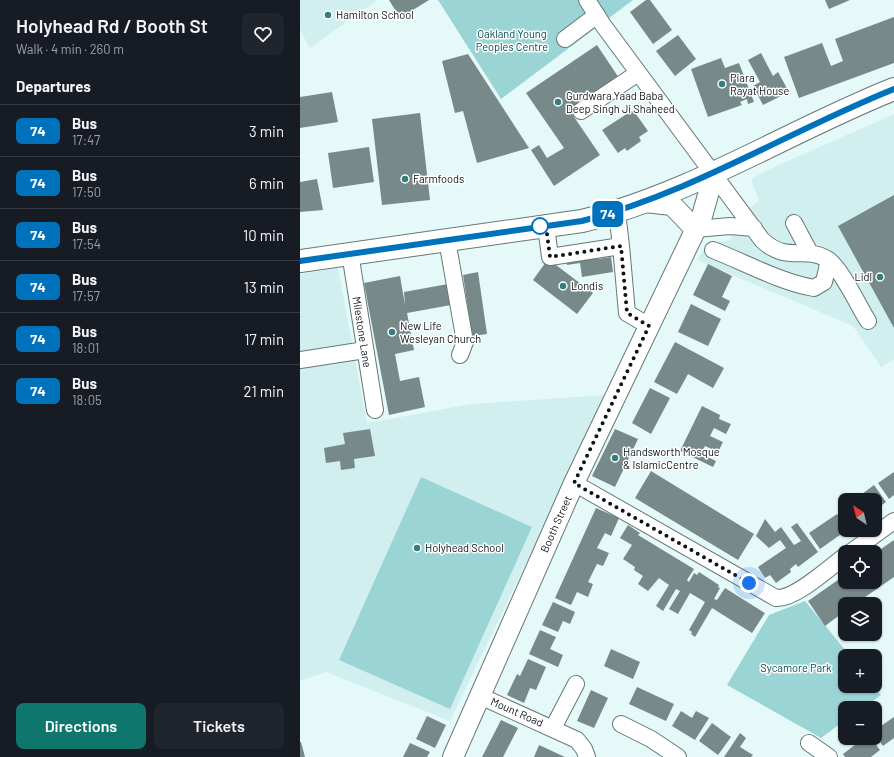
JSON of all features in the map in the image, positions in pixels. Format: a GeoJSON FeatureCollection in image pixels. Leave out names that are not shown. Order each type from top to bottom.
{"type":"FeatureCollection","features":[{"type":"Feature","properties":{"kind":"highway"},"geometry":{"type":"LineString","coordinates":[[300,261],[582,221],[617,212],[646,202],[714,174],[760,149],[894,89]]}},
{"type":"Feature","properties":{"kind":"main road","name":"Booth Street"},"geometry":{"type":"LineString","coordinates":[[453,757],[574,483],[704,209],[714,174]]}},
{"type":"Feature","properties":{"kind":"main road"},"geometry":{"type":"LineString","coordinates":[[646,202],[672,205],[695,229]]}},
{"type":"Feature","properties":{"kind":"street"},"geometry":{"type":"LineString","coordinates":[[587,0],[638,73],[714,174],[736,207],[762,240],[779,252],[810,254],[829,260],[836,268],[868,321]]}},
{"type":"Feature","properties":{"kind":"street"},"geometry":{"type":"LineString","coordinates":[[565,39],[600,20]]}},
{"type":"Feature","properties":{"kind":"street"},"geometry":{"type":"LineString","coordinates":[[581,111],[638,73]]}},
{"type":"Feature","properties":{"kind":"street"},"geometry":{"type":"LineString","coordinates":[[617,212],[627,313],[649,326]]}},
{"type":"Feature","properties":{"kind":"street"},"geometry":{"type":"LineString","coordinates":[[794,223],[810,254]]}},
{"type":"Feature","properties":{"kind":"street"},"geometry":{"type":"LineString","coordinates":[[546,226],[550,257],[621,246]]}},
{"type":"Feature","properties":{"kind":"street"},"geometry":{"type":"LineString","coordinates":[[695,229],[730,226],[754,228]]}},
{"type":"Feature","properties":{"kind":"street"},"geometry":{"type":"LineString","coordinates":[[447,240],[465,342],[460,355]]}},
{"type":"Feature","properties":{"kind":"street"},"geometry":{"type":"LineString","coordinates":[[713,250],[771,274],[814,288],[824,282],[829,260]]}},
{"type":"Feature","properties":{"kind":"street","name":"Milestone Lane"},"geometry":{"type":"LineString","coordinates":[[350,254],[375,410]]}},
{"type":"Feature","properties":{"kind":"street"},"geometry":{"type":"LineString","coordinates":[[300,360],[365,350]]}},
{"type":"Feature","properties":{"kind":"street"},"geometry":{"type":"LineString","coordinates":[[574,483],[776,598],[783,599],[794,593],[838,561]]}},
{"type":"Feature","properties":{"kind":"street"},"geometry":{"type":"LineString","coordinates":[[861,545],[894,521]]}},
{"type":"Feature","properties":{"kind":"street","name":"Mount Road"},"geometry":{"type":"LineString","coordinates":[[553,728],[576,684]]}},
{"type":"Feature","properties":{"kind":"street","name":"Mount Road"},"geometry":{"type":"LineString","coordinates":[[480,696],[577,740],[584,749],[587,757]]}},
{"type":"Feature","properties":{"kind":"street"},"geometry":{"type":"LineString","coordinates":[[621,724],[651,739],[678,757]]}},
{"type":"Feature","properties":{"kind":"street"},"geometry":{"type":"LineString","coordinates":[[809,743],[830,757]]}},
{"type":"Feature","properties":{"kind":"shaded area","name":"Hamilton School"},"geometry":{"type":"Polygon","coordinates":[[[300,0],[377,0],[310,48],[300,30],[300,0]]]}},
{"type":"Feature","properties":{"kind":"shaded area"},"geometry":{"type":"Polygon","coordinates":[[[894,114],[894,359],[881,367],[853,326],[697,260],[707,244],[730,240],[735,220],[759,200],[751,180],[763,172],[894,114]]]}},
{"type":"Feature","properties":{"kind":"shaded area","name":"Holyhead School"},"geometry":{"type":"Polygon","coordinates":[[[338,268],[367,423],[472,404],[607,395],[450,721],[326,672],[300,681],[300,274],[338,268]]]}},
{"type":"Feature","properties":{"kind":"green space","name":"Oakland Young Peoples Centre"},"geometry":{"type":"Polygon","coordinates":[[[438,0],[633,0],[501,99],[438,0]]]}},
{"type":"Feature","properties":{"kind":"green space"},"geometry":{"type":"Polygon","coordinates":[[[421,477],[532,527],[450,709],[339,660],[421,477]]]}},
{"type":"Feature","properties":{"kind":"green space","name":"Sycamore Park"},"geometry":{"type":"Polygon","coordinates":[[[805,601],[844,649],[838,649],[838,693],[879,693],[881,695],[873,701],[838,701],[838,725],[821,738],[727,685],[769,615],[805,601]]]}},
{"type":"Feature","properties":{"kind":"building"},"geometry":{"type":"Polygon","coordinates":[[[389,0],[429,0],[400,18],[389,0]]]}},
{"type":"Feature","properties":{"kind":"building"},"geometry":{"type":"Polygon","coordinates":[[[646,0],[650,0],[672,30],[653,44],[630,12],[646,0]]]}},
{"type":"Feature","properties":{"kind":"building"},"geometry":{"type":"Polygon","coordinates":[[[825,0],[850,0],[829,9],[825,0]]]}},
{"type":"Feature","properties":{"kind":"building"},"geometry":{"type":"Polygon","coordinates":[[[894,17],[894,63],[799,98],[784,57],[822,43],[831,66],[843,61],[835,39],[894,17]]]}},
{"type":"Feature","properties":{"kind":"building"},"geometry":{"type":"Polygon","coordinates":[[[678,35],[696,59],[675,76],[656,51],[678,35]]]}},
{"type":"Feature","properties":{"kind":"building","name":"Gurdwara Yaad Baba Deep Singh Ji Shaheed"},"geometry":{"type":"Polygon","coordinates":[[[597,45],[619,78],[570,111],[600,155],[554,186],[531,150],[539,145],[547,158],[564,148],[526,93],[597,45]]]}},
{"type":"Feature","properties":{"kind":"building"},"geometry":{"type":"Polygon","coordinates":[[[761,53],[773,76],[778,72],[789,92],[763,105],[753,86],[760,82],[748,60],[761,53]]]}},
{"type":"Feature","properties":{"kind":"building"},"geometry":{"type":"Polygon","coordinates":[[[468,54],[529,148],[477,163],[463,111],[455,113],[442,61],[468,54]]]}},
{"type":"Feature","properties":{"kind":"building","name":"Piara Rayat House"},"geometry":{"type":"Polygon","coordinates":[[[721,58],[725,68],[739,63],[754,102],[748,104],[747,99],[740,102],[742,105],[708,117],[691,69],[721,58]]]}},
{"type":"Feature","properties":{"kind":"building"},"geometry":{"type":"Polygon","coordinates":[[[332,92],[338,122],[300,128],[300,97],[332,92]]]}},
{"type":"Feature","properties":{"kind":"building"},"geometry":{"type":"Polygon","coordinates":[[[633,110],[648,131],[639,137],[641,141],[627,151],[625,148],[618,153],[602,130],[633,110]]]}},
{"type":"Feature","properties":{"kind":"building"},"geometry":{"type":"Polygon","coordinates":[[[420,113],[430,200],[382,205],[372,119],[420,113]]]}},
{"type":"Feature","properties":{"kind":"building"},"geometry":{"type":"Polygon","coordinates":[[[369,147],[374,182],[333,188],[328,153],[369,147]]]}},
{"type":"Feature","properties":{"kind":"building"},"geometry":{"type":"Polygon","coordinates":[[[317,179],[323,210],[300,212],[300,182],[317,179]]]}},
{"type":"Feature","properties":{"kind":"building","name":"Lidl"},"geometry":{"type":"Polygon","coordinates":[[[894,195],[894,328],[838,226],[894,195]]]}},
{"type":"Feature","properties":{"kind":"building"},"geometry":{"type":"Polygon","coordinates":[[[596,246],[598,259],[611,257],[613,272],[582,277],[580,263],[567,265],[565,250],[596,246]]]}},
{"type":"Feature","properties":{"kind":"building","name":"Londis"},"geometry":{"type":"Polygon","coordinates":[[[548,259],[593,293],[577,314],[533,280],[548,259]]]}},
{"type":"Feature","properties":{"kind":"building"},"geometry":{"type":"Polygon","coordinates":[[[708,264],[732,276],[722,297],[730,301],[725,311],[693,295],[708,264]]]}},
{"type":"Feature","properties":{"kind":"building"},"geometry":{"type":"Polygon","coordinates":[[[478,272],[487,334],[472,336],[463,275],[478,272]]]}},
{"type":"Feature","properties":{"kind":"building"},"geometry":{"type":"Polygon","coordinates":[[[400,276],[405,305],[404,292],[448,284],[451,305],[407,313],[414,350],[395,354],[400,381],[419,377],[425,407],[389,415],[364,283],[400,276]]]}},
{"type":"Feature","properties":{"kind":"building"},"geometry":{"type":"Polygon","coordinates":[[[691,304],[721,319],[708,346],[678,332],[691,304]]]}},
{"type":"Feature","properties":{"kind":"building"},"geometry":{"type":"Polygon","coordinates":[[[675,342],[724,368],[713,388],[688,374],[677,394],[654,382],[675,342]]]}},
{"type":"Feature","properties":{"kind":"building"},"geometry":{"type":"Polygon","coordinates":[[[650,388],[670,398],[651,434],[632,423],[650,388]]]}},
{"type":"Feature","properties":{"kind":"building"},"geometry":{"type":"Polygon","coordinates":[[[702,406],[720,415],[719,419],[731,424],[726,434],[714,428],[710,436],[723,442],[718,452],[705,446],[701,454],[716,461],[713,467],[680,451],[702,406]]]}},
{"type":"Feature","properties":{"kind":"building"},"geometry":{"type":"Polygon","coordinates":[[[370,429],[375,456],[354,459],[355,468],[341,470],[340,461],[326,463],[324,448],[345,444],[343,433],[370,429]]]}},
{"type":"Feature","properties":{"kind":"building","name":"Handsworth Mosque & IslamicCentre"},"geometry":{"type":"Polygon","coordinates":[[[615,429],[638,439],[615,487],[592,476],[615,429]]]}},
{"type":"Feature","properties":{"kind":"building"},"geometry":{"type":"Polygon","coordinates":[[[651,471],[754,534],[738,560],[635,498],[651,471]]]}},
{"type":"Feature","properties":{"kind":"building"},"geometry":{"type":"Polygon","coordinates":[[[894,472],[894,495],[889,499],[878,483],[894,472]]]}},
{"type":"Feature","properties":{"kind":"building"},"geometry":{"type":"Polygon","coordinates":[[[874,485],[880,493],[863,493],[874,485]]]}},
{"type":"Feature","properties":{"kind":"building"},"geometry":{"type":"Polygon","coordinates":[[[882,496],[886,502],[882,505],[882,496]]]}},
{"type":"Feature","properties":{"kind":"building"},"geometry":{"type":"Polygon","coordinates":[[[596,508],[619,518],[611,536],[605,533],[597,548],[609,553],[603,566],[597,564],[588,582],[593,584],[588,597],[577,592],[571,605],[555,598],[596,508]]]}},
{"type":"Feature","properties":{"kind":"building"},"geometry":{"type":"Polygon","coordinates":[[[837,514],[838,515],[838,536],[820,549],[809,533],[837,514]]]}},
{"type":"Feature","properties":{"kind":"building"},"geometry":{"type":"Polygon","coordinates":[[[765,519],[775,532],[781,527],[794,545],[801,541],[791,527],[797,523],[818,552],[798,567],[796,564],[790,569],[791,572],[776,583],[770,575],[765,578],[758,567],[786,548],[780,540],[769,548],[756,536],[765,519]]]}},
{"type":"Feature","properties":{"kind":"building"},"geometry":{"type":"Polygon","coordinates":[[[628,525],[640,533],[638,535],[694,569],[687,580],[689,582],[694,573],[697,575],[699,572],[719,585],[718,587],[720,588],[714,599],[717,600],[725,588],[765,613],[752,633],[712,608],[695,637],[689,630],[705,602],[690,593],[678,614],[669,609],[680,591],[676,589],[663,611],[656,606],[669,585],[659,578],[648,591],[638,584],[643,576],[634,570],[635,567],[623,559],[632,545],[620,538],[628,525]]]}},
{"type":"Feature","properties":{"kind":"building"},"geometry":{"type":"Polygon","coordinates":[[[894,540],[894,577],[882,585],[882,548],[894,540]]]}},
{"type":"Feature","properties":{"kind":"building"},"geometry":{"type":"Polygon","coordinates":[[[838,580],[838,589],[877,589],[865,597],[838,597],[838,616],[825,626],[808,601],[838,580]]]}},
{"type":"Feature","properties":{"kind":"building"},"geometry":{"type":"Polygon","coordinates":[[[553,602],[575,612],[570,624],[563,621],[558,632],[542,625],[553,602]]]}},
{"type":"Feature","properties":{"kind":"building"},"geometry":{"type":"Polygon","coordinates":[[[540,630],[556,637],[550,649],[563,655],[558,667],[529,654],[540,630]]]}},
{"type":"Feature","properties":{"kind":"building"},"geometry":{"type":"Polygon","coordinates":[[[611,649],[640,662],[633,679],[604,666],[611,649]]]}},
{"type":"Feature","properties":{"kind":"building"},"geometry":{"type":"Polygon","coordinates":[[[528,659],[546,667],[536,690],[530,688],[524,703],[507,695],[517,674],[520,676],[528,659]]]}},
{"type":"Feature","properties":{"kind":"building"},"geometry":{"type":"Polygon","coordinates":[[[637,687],[674,704],[666,721],[629,704],[637,687]]]}},
{"type":"Feature","properties":{"kind":"building"},"geometry":{"type":"Polygon","coordinates":[[[591,690],[608,698],[594,728],[577,721],[591,690]]]}},
{"type":"Feature","properties":{"kind":"building"},"geometry":{"type":"Polygon","coordinates":[[[681,711],[692,718],[696,711],[709,718],[695,740],[672,726],[681,711]]]}},
{"type":"Feature","properties":{"kind":"building"},"geometry":{"type":"Polygon","coordinates":[[[427,716],[446,725],[435,748],[416,739],[427,716]]]}},
{"type":"Feature","properties":{"kind":"building"},"geometry":{"type":"Polygon","coordinates":[[[894,717],[894,738],[883,746],[882,745],[882,725],[894,717]]]}},
{"type":"Feature","properties":{"kind":"building"},"geometry":{"type":"Polygon","coordinates":[[[501,720],[518,728],[503,757],[482,757],[501,720]]]}},
{"type":"Feature","properties":{"kind":"building"},"geometry":{"type":"Polygon","coordinates":[[[712,723],[731,737],[718,755],[699,741],[712,723]]]}},
{"type":"Feature","properties":{"kind":"building"},"geometry":{"type":"Polygon","coordinates":[[[740,733],[746,738],[740,747],[753,755],[751,757],[724,757],[740,733]]]}},
{"type":"Feature","properties":{"kind":"building"},"geometry":{"type":"Polygon","coordinates":[[[301,742],[305,757],[300,757],[301,742]]]}},
{"type":"Feature","properties":{"kind":"building"},"geometry":{"type":"Polygon","coordinates":[[[410,743],[430,752],[427,757],[403,757],[410,743]]]}},
{"type":"Feature","properties":{"kind":"building"},"geometry":{"type":"Polygon","coordinates":[[[539,745],[565,757],[534,757],[539,745]]]}},
{"type":"Feature","properties":{"kind":"building"},"geometry":{"type":"Polygon","coordinates":[[[855,745],[876,745],[880,750],[871,757],[845,757],[843,754],[855,745]]]}},
{"type":"Feature","properties":{"kind":"bus line","name":"74"},"geometry":{"type":"LineString","coordinates":[[300,261],[582,221],[610,214],[646,202],[686,184],[714,174],[754,152],[894,89]]}},
{"type":"Feature","properties":{"kind":"place","name":"Hamilton School"},"geometry":{"type":"Point","coordinates":[328,15]}},
{"type":"Feature","properties":{"kind":"place","name":"Piara Rayat House"},"geometry":{"type":"Point","coordinates":[722,84]}},
{"type":"Feature","properties":{"kind":"place","name":"Gurdwara Yaad Baba Deep Singh Ji Shaheed"},"geometry":{"type":"Point","coordinates":[558,102]}},
{"type":"Feature","properties":{"kind":"place","name":"Farmfoods"},"geometry":{"type":"Point","coordinates":[405,179]}},
{"type":"Feature","properties":{"kind":"place","name":"Lidl"},"geometry":{"type":"Point","coordinates":[880,277]}},
{"type":"Feature","properties":{"kind":"place","name":"Londis"},"geometry":{"type":"Point","coordinates":[563,286]}},
{"type":"Feature","properties":{"kind":"place","name":"New Life Wesleyan Church"},"geometry":{"type":"Point","coordinates":[392,332]}},
{"type":"Feature","properties":{"kind":"place","name":"Handsworth Mosque & IslamicCentre"},"geometry":{"type":"Point","coordinates":[615,458]}},
{"type":"Feature","properties":{"kind":"place","name":"Holyhead School"},"geometry":{"type":"Point","coordinates":[417,548]}},
{"type":"Feature","properties":{"kind":"route"},"geometry":{"type":"LineString","coordinates":[[540,226],[546,226],[550,257],[621,246],[627,313],[649,326],[574,483],[749,583]]}}]}
